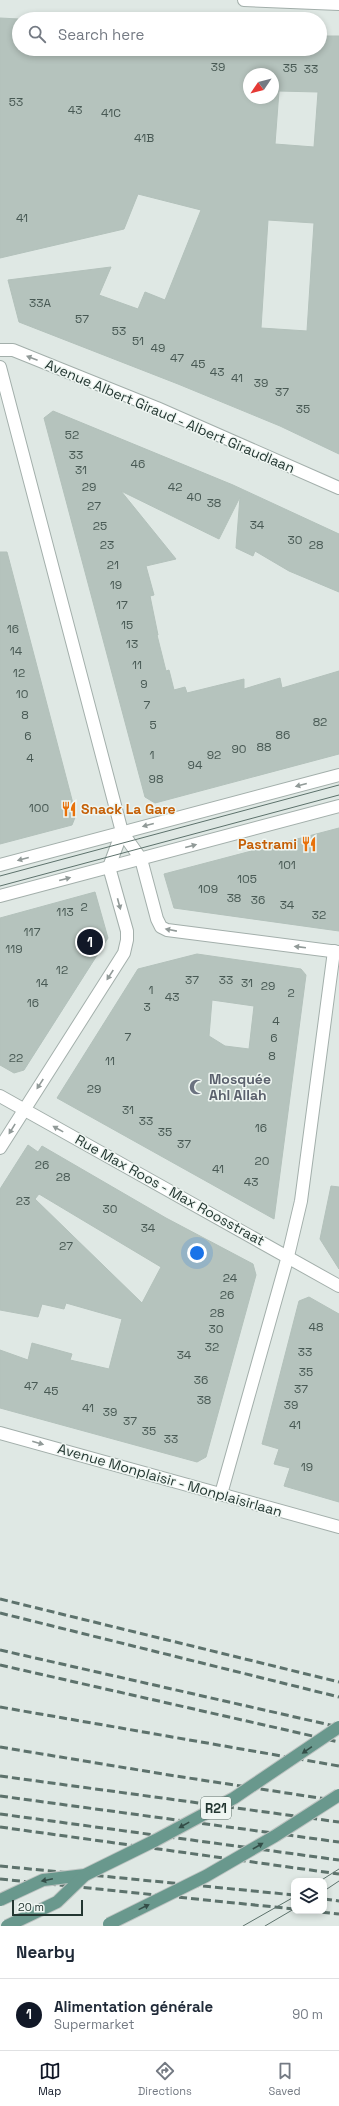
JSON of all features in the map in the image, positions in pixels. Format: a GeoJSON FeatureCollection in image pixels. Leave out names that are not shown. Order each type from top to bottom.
{"type":"FeatureCollection","features":[{"type":"Feature","properties":{"kind":"main road","name":"R21"},"geometry":{"type":"LineString","coordinates":[[7,1926],[57,1902],[85,1875],[156,1840],[234,1798],[339,1727]]}},
{"type":"Feature","properties":{"kind":"main road"},"geometry":{"type":"LineString","coordinates":[[109,1924],[206,1876],[275,1836],[339,1795]]}},
{"type":"Feature","properties":{"kind":"main road"},"geometry":{"type":"LineString","coordinates":[[0,1900],[44,1880],[85,1875]]}},
{"type":"Feature","properties":{"kind":"street"},"geometry":{"type":"LineString","coordinates":[[244,0],[339,4]]}},
{"type":"Feature","properties":{"kind":"street","name":"Avenue Albert Giraud - Albert Giraudlaan"},"geometry":{"type":"LineString","coordinates":[[0,350],[13,350],[157,408],[339,488]]}},
{"type":"Feature","properties":{"kind":"street"},"geometry":{"type":"LineString","coordinates":[[0,367],[122,832],[141,859],[157,919],[161,927],[167,930],[336,952],[301,1201],[288,1256],[221,1494]]}},
{"type":"Feature","properties":{"kind":"street"},"geometry":{"type":"LineString","coordinates":[[0,865],[339,775]]}},
{"type":"Feature","properties":{"kind":"street"},"geometry":{"type":"LineString","coordinates":[[0,896],[339,806]]}},
{"type":"Feature","properties":{"kind":"street"},"geometry":{"type":"LineString","coordinates":[[0,1148],[124,953],[128,940],[127,931],[109,867],[122,832]]}},
{"type":"Feature","properties":{"kind":"street","name":"Rue Max Roos - Max Roosstraat"},"geometry":{"type":"LineString","coordinates":[[0,1096],[288,1256],[339,1286]]}},
{"type":"Feature","properties":{"kind":"street","name":"Avenue Monplaisir - Monplaisirlaan"},"geometry":{"type":"LineString","coordinates":[[0,1433],[339,1527]]}},
{"type":"Feature","properties":{"kind":"building"},"geometry":{"type":"Polygon","coordinates":[[[0,18],[12,19],[12,56],[327,56],[327,36],[339,36],[339,454],[280,426],[178,384],[19,322],[8,280],[111,267],[99,295],[138,309],[145,292],[165,300],[201,210],[138,194],[124,229],[0,258],[0,18]],[[243,68],[243,104],[278,104],[275,144],[314,147],[318,92],[279,91],[279,68],[243,68]],[[268,220],[261,328],[307,331],[314,223],[268,220]]]}},
{"type":"Feature","properties":{"kind":"building"},"geometry":{"type":"Polygon","coordinates":[[[53,411],[233,485],[339,534],[339,592],[289,571],[255,551],[253,556],[236,548],[240,497],[219,539],[121,491],[176,559],[146,566],[154,595],[150,596],[157,635],[166,671],[169,670],[174,690],[185,687],[187,693],[244,679],[244,689],[280,678],[282,688],[339,671],[339,754],[155,803],[145,797],[44,418],[53,411]]]}},
{"type":"Feature","properties":{"kind":"building"},"geometry":{"type":"Polygon","coordinates":[[[0,552],[7,552],[76,815],[72,825],[0,844],[0,552]]]}},
{"type":"Feature","properties":{"kind":"building"},"geometry":{"type":"Polygon","coordinates":[[[339,828],[339,931],[174,908],[164,874],[339,828]]]}},
{"type":"Feature","properties":{"kind":"building"},"geometry":{"type":"Polygon","coordinates":[[[95,892],[108,938],[24,1070],[14,1073],[0,1065],[0,918],[95,892]]]}},
{"type":"Feature","properties":{"kind":"building"},"geometry":{"type":"Polygon","coordinates":[[[197,954],[301,969],[306,975],[274,1219],[57,1098],[138,969],[197,954]],[[212,1000],[209,1036],[225,1046],[249,1049],[254,1006],[212,1000]]]}},
{"type":"Feature","properties":{"kind":"building"},"geometry":{"type":"Polygon","coordinates":[[[28,1145],[38,1152],[42,1146],[166,1218],[253,1264],[256,1275],[206,1457],[197,1462],[0,1408],[0,1350],[28,1360],[32,1343],[72,1354],[70,1360],[109,1369],[122,1319],[66,1303],[64,1309],[42,1304],[38,1317],[0,1310],[0,1189],[28,1145]],[[39,1194],[35,1199],[142,1303],[161,1267],[39,1194]]]}},
{"type":"Feature","properties":{"kind":"building"},"geometry":{"type":"Polygon","coordinates":[[[331,1186],[339,1187],[339,1269],[320,1239],[331,1186]]]}},
{"type":"Feature","properties":{"kind":"building"},"geometry":{"type":"Polygon","coordinates":[[[309,1297],[339,1314],[339,1502],[284,1486],[290,1468],[274,1464],[279,1449],[262,1444],[299,1301],[309,1297]]]}},
{"type":"Feature","properties":{"kind":"tram line"},"geometry":{"type":"LineString","coordinates":[[0,876],[339,785]]}},
{"type":"Feature","properties":{"kind":"tram line"},"geometry":{"type":"LineString","coordinates":[[0,886],[339,795]]}},
{"type":"Feature","properties":{"kind":"tram line"},"geometry":{"type":"LineString","coordinates":[[325,1878],[339,1869]]}},
{"type":"Feature","properties":{"kind":"tram line"},"geometry":{"type":"LineString","coordinates":[[327,1889],[339,1881]]}},
{"type":"Feature","properties":{"kind":"tram line"},"geometry":{"type":"LineString","coordinates":[[243,1926],[291,1899]]}},
{"type":"Feature","properties":{"kind":"tram line"},"geometry":{"type":"LineString","coordinates":[[265,1926],[291,1911]]}},
{"type":"Feature","properties":{"kind":"railway"},"geometry":{"type":"LineString","coordinates":[[0,1599],[339,1682]]}},
{"type":"Feature","properties":{"kind":"railway"},"geometry":{"type":"LineString","coordinates":[[0,1613],[339,1697]]}},
{"type":"Feature","properties":{"kind":"railway"},"geometry":{"type":"LineString","coordinates":[[0,1650],[339,1727]]}},
{"type":"Feature","properties":{"kind":"railway"},"geometry":{"type":"LineString","coordinates":[[0,1665],[339,1742]]}},
{"type":"Feature","properties":{"kind":"railway"},"geometry":{"type":"LineString","coordinates":[[0,1707],[339,1766]]}},
{"type":"Feature","properties":{"kind":"railway"},"geometry":{"type":"LineString","coordinates":[[0,1747],[339,1801]]}},
{"type":"Feature","properties":{"kind":"railway"},"geometry":{"type":"LineString","coordinates":[[0,1776],[339,1822]]}},
{"type":"Feature","properties":{"kind":"railway"},"geometry":{"type":"LineString","coordinates":[[0,1796],[339,1842]]}},
{"type":"Feature","properties":{"kind":"railway"},"geometry":{"type":"LineString","coordinates":[[0,1814],[339,1860]]}},
{"type":"Feature","properties":{"kind":"railway"},"geometry":{"type":"LineString","coordinates":[[0,1827],[339,1874]]}},
{"type":"Feature","properties":{"kind":"railway"},"geometry":{"type":"LineString","coordinates":[[0,1866],[291,1895]]}},
{"type":"Feature","properties":{"kind":"railway"},"geometry":{"type":"LineString","coordinates":[[0,1879],[291,1909]]}},
{"type":"Feature","properties":{"kind":"railway"},"geometry":{"type":"LineString","coordinates":[[327,1899],[339,1901]]}},
{"type":"Feature","properties":{"kind":"railway"},"geometry":{"type":"LineString","coordinates":[[327,1913],[339,1914]]}},
{"type":"Feature","properties":{"kind":"place","name":"Snack La Gare"},"geometry":{"type":"Point","coordinates":[69,809]}},
{"type":"Feature","properties":{"kind":"place","name":"Pastrami"},"geometry":{"type":"Point","coordinates":[309,844]}},
{"type":"Feature","properties":{"kind":"place","name":"Alimentation générale"},"geometry":{"type":"Point","coordinates":[90,942]}},
{"type":"Feature","properties":{"kind":"place","name":"Mosquée Ahl Allah"},"geometry":{"type":"Point","coordinates":[197,1087]}}]}
